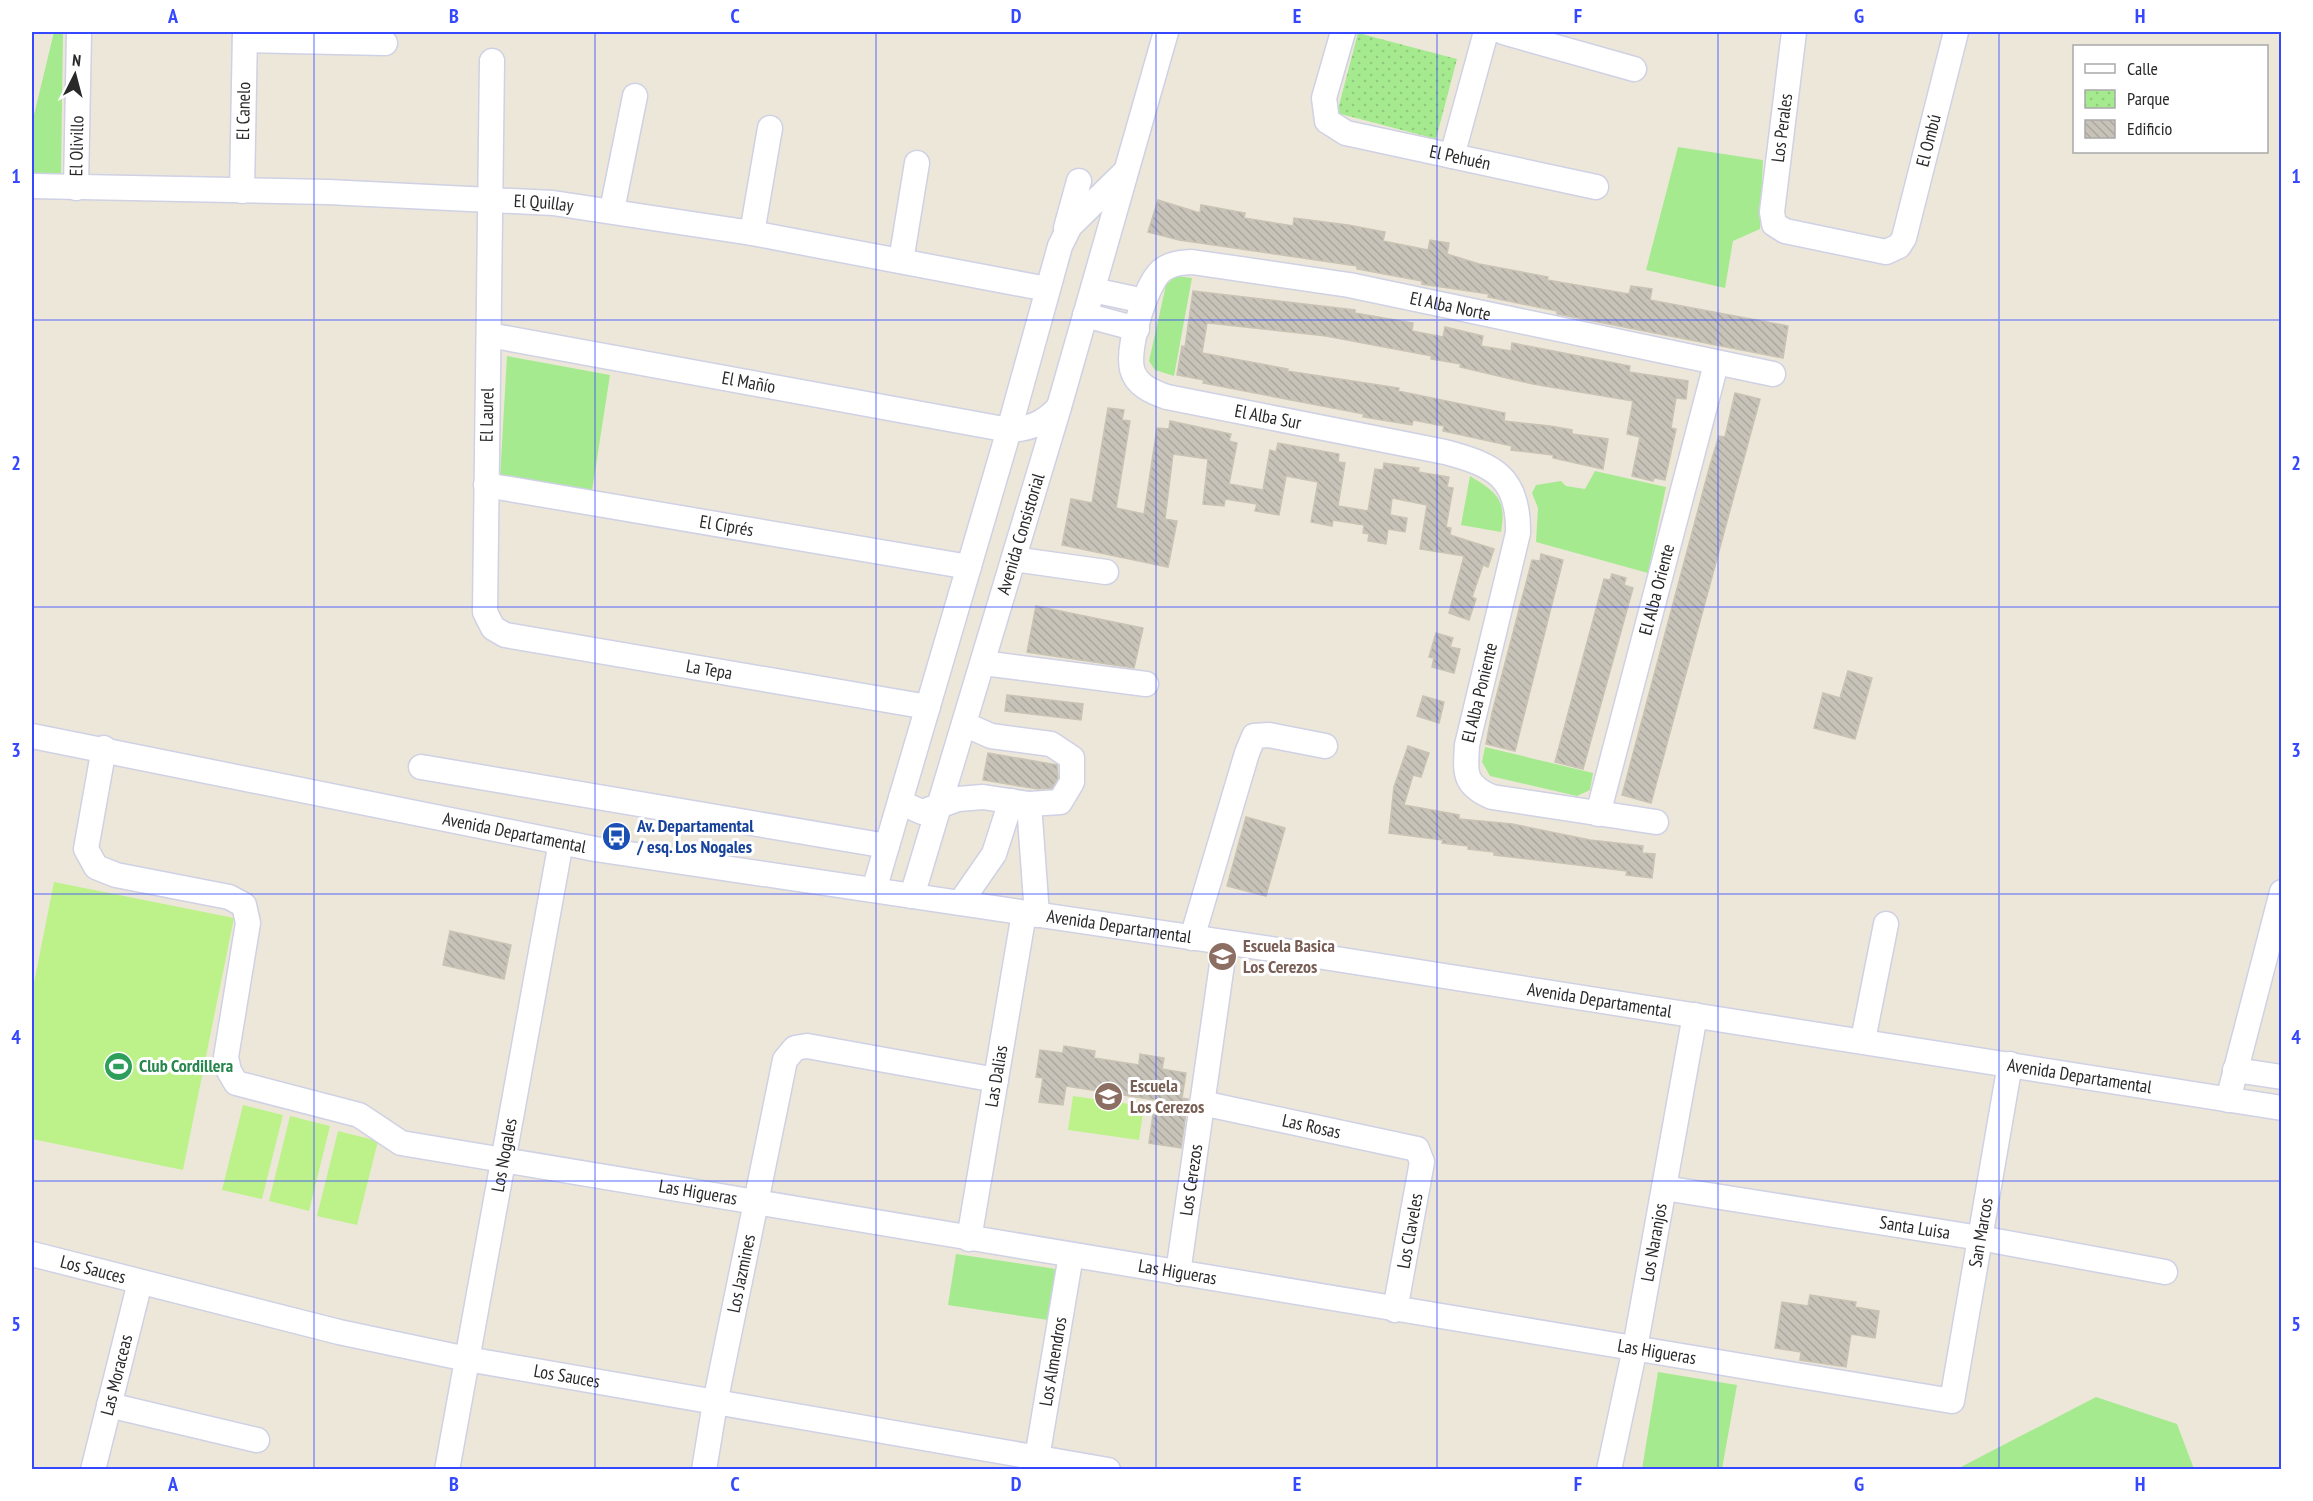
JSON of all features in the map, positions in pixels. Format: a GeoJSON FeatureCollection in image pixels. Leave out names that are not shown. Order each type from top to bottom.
{"type":"FeatureCollection","features":[{"type":"Feature","properties":{"kind":"street","name":"El Olivillo"},"geometry":{"type":"LineString","coordinates":[[76,188],[79,32]]}},
{"type":"Feature","properties":{"kind":"street","name":"Avenida Consistorial"},"geometry":{"type":"LineString","coordinates":[[912,896],[1059,407],[1166,32]]}},
{"type":"Feature","properties":{"kind":"street","name":"El Pehuén"},"geometry":{"type":"LineString","coordinates":[[1343,32],[1324,98],[1327,121],[1346,133],[1596,187]]}},
{"type":"Feature","properties":{"kind":"street"},"geometry":{"type":"LineString","coordinates":[[1452,156],[1486,32]]}},
{"type":"Feature","properties":{"kind":"street"},"geometry":{"type":"LineString","coordinates":[[1503,32],[1634,69]]}},
{"type":"Feature","properties":{"kind":"street","name":"Los Perales"},"geometry":{"type":"LineString","coordinates":[[1794,32],[1772,212],[1774,224],[1785,231],[1886,252],[1896,249]]}},
{"type":"Feature","properties":{"kind":"street","name":"El Ombú"},"geometry":{"type":"LineString","coordinates":[[1896,249],[1904,238],[1956,32]]}},
{"type":"Feature","properties":{"kind":"street"},"geometry":{"type":"LineString","coordinates":[[245,36],[385,43]]}},
{"type":"Feature","properties":{"kind":"street","name":"El Canelo"},"geometry":{"type":"LineString","coordinates":[[242,191],[245,36]]}},
{"type":"Feature","properties":{"kind":"street","name":"El Laurel"},"geometry":{"type":"LineString","coordinates":[[492,61],[485,612],[493,628]]}},
{"type":"Feature","properties":{"kind":"street"},"geometry":{"type":"LineString","coordinates":[[612,210],[636,96]]}},
{"type":"Feature","properties":{"kind":"street"},"geometry":{"type":"LineString","coordinates":[[752,233],[770,128]]}},
{"type":"Feature","properties":{"kind":"street"},"geometry":{"type":"LineString","coordinates":[[901,261],[917,163]]}},
{"type":"Feature","properties":{"kind":"street","name":"Avenida Consistorial"},"geometry":{"type":"LineString","coordinates":[[1064,235],[1126,171]]}},
{"type":"Feature","properties":{"kind":"street","name":"Avenida Consistorial"},"geometry":{"type":"LineString","coordinates":[[874,890],[1009,430],[1079,181]]}},
{"type":"Feature","properties":{"kind":"street","name":"El Quillay"},"geometry":{"type":"LineString","coordinates":[[32,186],[489,199],[553,203],[612,210],[752,233],[1047,289]]}},
{"type":"Feature","properties":{"kind":"street"},"geometry":{"type":"LineString","coordinates":[[1082,214],[1097,218],[1102,224],[1106,243]]}},
{"type":"Feature","properties":{"kind":"street","name":"El Alba Norte"},"geometry":{"type":"LineString","coordinates":[[1137,329],[1144,301],[1161,272],[1174,264],[1192,262],[1349,285],[1716,364],[1773,374]]}},
{"type":"Feature","properties":{"kind":"street"},"geometry":{"type":"LineString","coordinates":[[1093,290],[1144,301]]}},
{"type":"Feature","properties":{"kind":"street"},"geometry":{"type":"LineString","coordinates":[[1086,315],[1137,329]]}},
{"type":"Feature","properties":{"kind":"street","name":"El Alba Sur"},"geometry":{"type":"LineString","coordinates":[[1137,329],[1132,369],[1139,382],[1150,392],[1445,452],[1486,465],[1503,476]]}},
{"type":"Feature","properties":{"kind":"street","name":"El Mañío"},"geometry":{"type":"LineString","coordinates":[[489,334],[1009,430]]}},
{"type":"Feature","properties":{"kind":"street","name":"El Alba Oriente"},"geometry":{"type":"LineString","coordinates":[[1598,814],[1716,364]]}},
{"type":"Feature","properties":{"kind":"street"},"geometry":{"type":"LineString","coordinates":[[1009,430],[1032,427],[1059,407]]}},
{"type":"Feature","properties":{"kind":"street","name":"El Alba Poniente"},"geometry":{"type":"LineString","coordinates":[[1503,476],[1518,510],[1518,533],[1467,745],[1467,775],[1478,791],[1492,797],[1656,822]]}},
{"type":"Feature","properties":{"kind":"street","name":"El Ciprés"},"geometry":{"type":"LineString","coordinates":[[486,485],[969,567]]}},
{"type":"Feature","properties":{"kind":"street"},"geometry":{"type":"LineString","coordinates":[[1014,559],[1106,572]]}},
{"type":"Feature","properties":{"kind":"street","name":"La Tepa"},"geometry":{"type":"LineString","coordinates":[[493,628],[505,635],[928,707]]}},
{"type":"Feature","properties":{"kind":"street"},"geometry":{"type":"LineString","coordinates":[[982,663],[1146,684]]}},
{"type":"Feature","properties":{"kind":"street"},"geometry":{"type":"LineString","coordinates":[[901,798],[906,805],[922,812],[958,799],[983,797],[1020,802],[1060,802],[1072,782],[1072,758],[1051,744],[991,736],[964,724]]}},
{"type":"Feature","properties":{"kind":"street"},"geometry":{"type":"LineString","coordinates":[[1192,938],[1254,736],[1269,735],[1325,746]]}},
{"type":"Feature","properties":{"kind":"street","name":"Avenida Departamental"},"geometry":{"type":"LineString","coordinates":[[32,736],[104,748],[561,842],[1863,1040],[2282,1108]]}},
{"type":"Feature","properties":{"kind":"street","name":"Las Higueras"},"geometry":{"type":"LineString","coordinates":[[104,748],[86,849],[96,867],[116,875],[229,897],[244,904],[248,923],[226,1057],[229,1071],[236,1083],[359,1115],[401,1143],[504,1162],[1952,1401]]}},
{"type":"Feature","properties":{"kind":"street"},"geometry":{"type":"LineString","coordinates":[[421,767],[887,846]]}},
{"type":"Feature","properties":{"kind":"street"},"geometry":{"type":"LineString","coordinates":[[960,903],[994,854],[1020,802]]}},
{"type":"Feature","properties":{"kind":"street","name":"Las Dalias"},"geometry":{"type":"LineString","coordinates":[[969,1239],[996,1080],[1030,914],[1020,802]]}},
{"type":"Feature","properties":{"kind":"street","name":"Los Nogales"},"geometry":{"type":"LineString","coordinates":[[447,1470],[561,842]]}},
{"type":"Feature","properties":{"kind":"street"},"geometry":{"type":"LineString","coordinates":[[2228,1100],[2278,917],[2282,892]]}},
{"type":"Feature","properties":{"kind":"street"},"geometry":{"type":"LineString","coordinates":[[1863,1040],[1886,924]]}},
{"type":"Feature","properties":{"kind":"street","name":"Los Cerezos"},"geometry":{"type":"LineString","coordinates":[[1178,1273],[1225,943]]}},
{"type":"Feature","properties":{"kind":"street","name":"Los Naranjos"},"geometry":{"type":"LineString","coordinates":[[1609,1470],[1635,1348],[1695,1015]]}},
{"type":"Feature","properties":{"kind":"street","name":"Los Jazmines"},"geometry":{"type":"LineString","coordinates":[[704,1470],[715,1404],[785,1060],[795,1047],[807,1046],[996,1080]]}},
{"type":"Feature","properties":{"kind":"street","name":"San Marcos"},"geometry":{"type":"LineString","coordinates":[[1952,1401],[2010,1065]]}},
{"type":"Feature","properties":{"kind":"street"},"geometry":{"type":"LineString","coordinates":[[2235,1070],[2282,1077]]}},
{"type":"Feature","properties":{"kind":"street","name":"Las Rosas"},"geometry":{"type":"LineString","coordinates":[[1202,1103],[1413,1147],[1420,1152]]}},
{"type":"Feature","properties":{"kind":"street","name":"Los Claveles"},"geometry":{"type":"LineString","coordinates":[[1395,1310],[1422,1162],[1420,1152]]}},
{"type":"Feature","properties":{"kind":"street","name":"Santa Luisa"},"geometry":{"type":"LineString","coordinates":[[1664,1188],[1980,1238],[2165,1272]]}},
{"type":"Feature","properties":{"kind":"street","name":"Los Sauces"},"geometry":{"type":"LineString","coordinates":[[32,1254],[339,1332],[467,1359],[1036,1463],[1108,1470]]}},
{"type":"Feature","properties":{"kind":"street","name":"Los Almendros"},"geometry":{"type":"LineString","coordinates":[[1036,1463],[1071,1255]]}},
{"type":"Feature","properties":{"kind":"street","name":"Las Moraceas"},"geometry":{"type":"LineString","coordinates":[[93,1470],[140,1282]]}},
{"type":"Feature","properties":{"kind":"street"},"geometry":{"type":"LineString","coordinates":[[109,1405],[257,1440]]}},
{"type":"Feature","properties":{"kind":"green space"},"geometry":{"type":"Polygon","coordinates":[[[54,32],[63,32],[61,177],[32,175],[32,123],[54,32]]]}},
{"type":"Feature","properties":{"kind":"green space"},"geometry":{"type":"Polygon","coordinates":[[[1358,33],[1457,59],[1436,139],[1337,113],[1358,33]]]}},
{"type":"Feature","properties":{"kind":"green space"},"geometry":{"type":"Polygon","coordinates":[[[1678,147],[1763,160],[1760,229],[1733,241],[1725,288],[1646,270],[1678,147]]]}},
{"type":"Feature","properties":{"kind":"green space"},"geometry":{"type":"Polygon","coordinates":[[[1176,276],[1192,278],[1174,376],[1155,370],[1149,361],[1166,285],[1176,276]]]}},
{"type":"Feature","properties":{"kind":"green space"},"geometry":{"type":"Polygon","coordinates":[[[507,356],[610,375],[592,491],[500,478],[507,356]]]}},
{"type":"Feature","properties":{"kind":"green space"},"geometry":{"type":"Polygon","coordinates":[[[1595,471],[1666,487],[1648,573],[1536,542],[1538,508],[1532,493],[1536,485],[1561,481],[1566,486],[1585,489],[1595,471]]]}},
{"type":"Feature","properties":{"kind":"green space"},"geometry":{"type":"Polygon","coordinates":[[[1470,476],[1487,487],[1498,498],[1502,512],[1501,532],[1461,525],[1470,476]]]}},
{"type":"Feature","properties":{"kind":"green space"},"geometry":{"type":"Polygon","coordinates":[[[1485,747],[1593,773],[1590,790],[1577,796],[1490,776],[1482,762],[1485,747]]]}},
{"type":"Feature","properties":{"kind":"green space","name":"Club Cordillera"},"geometry":{"type":"Polygon","coordinates":[[[54,882],[234,918],[183,1170],[32,1139],[32,993],[54,882]]]}},
{"type":"Feature","properties":{"kind":"green space"},"geometry":{"type":"Polygon","coordinates":[[[1073,1096],[1144,1106],[1139,1140],[1068,1130],[1073,1096]]]}},
{"type":"Feature","properties":{"kind":"green space"},"geometry":{"type":"Polygon","coordinates":[[[243,1105],[283,1115],[262,1199],[222,1190],[243,1105]]]}},
{"type":"Feature","properties":{"kind":"green space"},"geometry":{"type":"Polygon","coordinates":[[[290,1116],[330,1126],[309,1211],[269,1201],[290,1116]]]}},
{"type":"Feature","properties":{"kind":"green space"},"geometry":{"type":"Polygon","coordinates":[[[338,1131],[378,1141],[357,1225],[317,1216],[338,1131]]]}},
{"type":"Feature","properties":{"kind":"green space"},"geometry":{"type":"Polygon","coordinates":[[[956,1254],[1063,1270],[1055,1321],[948,1305],[956,1254]]]}},
{"type":"Feature","properties":{"kind":"green space"},"geometry":{"type":"Polygon","coordinates":[[[1658,1372],[1737,1385],[1722,1469],[1642,1469],[1658,1372]]]}},
{"type":"Feature","properties":{"kind":"green space"},"geometry":{"type":"Polygon","coordinates":[[[2096,1397],[2177,1424],[2194,1469],[1957,1469],[2096,1397]]]}},
{"type":"Feature","properties":{"kind":"building"},"geometry":{"type":"Polygon","coordinates":[[[1158,200],[1200,213],[1201,205],[1245,213],[1244,218],[1293,226],[1294,218],[1348,225],[1385,232],[1383,241],[1428,250],[1430,240],[1449,243],[1447,254],[1479,264],[1548,277],[1547,280],[1629,294],[1631,286],[1652,289],[1650,300],[1788,326],[1783,358],[1557,314],[1557,311],[1488,297],[1489,294],[1422,284],[1422,281],[1357,269],[1357,266],[1179,240],[1148,232],[1158,200]]]}},
{"type":"Feature","properties":{"kind":"building"},"geometry":{"type":"Polygon","coordinates":[[[1193,291],[1355,310],[1355,313],[1413,323],[1412,331],[1443,337],[1445,327],[1483,336],[1481,346],[1511,351],[1512,343],[1630,366],[1629,372],[1688,381],[1686,399],[1676,398],[1671,428],[1676,429],[1665,480],[1654,478],[1653,481],[1632,476],[1640,437],[1627,434],[1633,401],[1533,384],[1460,367],[1461,364],[1431,359],[1432,356],[1326,336],[1209,323],[1207,323],[1202,353],[1288,369],[1287,371],[1399,388],[1398,391],[1505,413],[1504,421],[1550,426],[1572,430],[1572,434],[1608,439],[1603,469],[1553,458],[1553,455],[1511,450],[1512,446],[1443,431],[1444,426],[1413,420],[1412,425],[1363,417],[1364,414],[1203,383],[1204,380],[1177,375],[1182,346],[1185,347],[1193,291]]]}},
{"type":"Feature","properties":{"kind":"building"},"geometry":{"type":"Polygon","coordinates":[[[1735,393],[1760,399],[1651,803],[1622,795],[1710,465],[1719,436],[1725,437],[1735,393]]]}},
{"type":"Feature","properties":{"kind":"building"},"geometry":{"type":"Polygon","coordinates":[[[1108,408],[1124,410],[1122,420],[1130,421],[1116,508],[1144,514],[1157,428],[1169,429],[1170,421],[1231,434],[1229,441],[1237,443],[1229,484],[1263,490],[1270,450],[1276,452],[1278,443],[1339,454],[1338,462],[1345,463],[1338,506],[1368,511],[1375,469],[1383,470],[1384,463],[1419,468],[1418,472],[1449,477],[1447,487],[1453,488],[1446,527],[1451,528],[1450,535],[1494,549],[1488,567],[1483,565],[1472,597],[1476,599],[1469,620],[1449,613],[1464,556],[1420,549],[1427,505],[1392,498],[1390,515],[1407,518],[1405,532],[1388,529],[1386,544],[1368,541],[1369,534],[1363,533],[1364,525],[1333,520],[1332,526],[1311,522],[1318,482],[1286,476],[1279,515],[1255,511],[1257,504],[1225,499],[1224,506],[1203,504],[1208,459],[1173,454],[1165,519],[1177,521],[1168,567],[1062,545],[1071,499],[1092,503],[1108,408]]]}},
{"type":"Feature","properties":{"kind":"building"},"geometry":{"type":"Polygon","coordinates":[[[1541,554],[1563,560],[1515,751],[1486,744],[1532,560],[1540,561],[1541,554]]]}},
{"type":"Feature","properties":{"kind":"building"},"geometry":{"type":"Polygon","coordinates":[[[1612,574],[1626,578],[1624,585],[1633,588],[1583,769],[1555,762],[1604,579],[1610,580],[1612,574]]]}},
{"type":"Feature","properties":{"kind":"building"},"geometry":{"type":"Polygon","coordinates":[[[1036,606],[1143,628],[1134,668],[1027,652],[1036,606]]]}},
{"type":"Feature","properties":{"kind":"building"},"geometry":{"type":"Polygon","coordinates":[[[1436,633],[1453,638],[1450,647],[1460,649],[1454,673],[1432,667],[1434,658],[1429,657],[1436,633]]]}},
{"type":"Feature","properties":{"kind":"building"},"geometry":{"type":"Polygon","coordinates":[[[1848,671],[1872,678],[1855,739],[1814,728],[1823,693],[1840,698],[1848,671]]]}},
{"type":"Feature","properties":{"kind":"building"},"geometry":{"type":"Polygon","coordinates":[[[1007,695],[1083,704],[1081,720],[1005,711],[1007,695]]]}},
{"type":"Feature","properties":{"kind":"building"},"geometry":{"type":"Polygon","coordinates":[[[1423,696],[1444,702],[1439,723],[1417,716],[1423,696]]]}},
{"type":"Feature","properties":{"kind":"building"},"geometry":{"type":"Polygon","coordinates":[[[1408,746],[1429,753],[1421,777],[1413,775],[1404,805],[1459,815],[1459,819],[1512,824],[1590,840],[1643,846],[1642,853],[1655,854],[1652,878],[1626,875],[1627,871],[1494,855],[1494,852],[1468,849],[1468,846],[1442,843],[1443,840],[1389,833],[1394,787],[1408,746]]]}},
{"type":"Feature","properties":{"kind":"building"},"geometry":{"type":"Polygon","coordinates":[[[988,753],[1057,765],[1058,778],[1052,788],[1038,789],[983,780],[988,753]]]}},
{"type":"Feature","properties":{"kind":"building"},"geometry":{"type":"Polygon","coordinates":[[[1246,817],[1285,828],[1266,896],[1227,886],[1246,817]]]}},
{"type":"Feature","properties":{"kind":"building"},"geometry":{"type":"Polygon","coordinates":[[[450,931],[511,945],[504,979],[443,965],[450,931]]]}},
{"type":"Feature","properties":{"kind":"building"},"geometry":{"type":"Polygon","coordinates":[[[1064,1046],[1095,1051],[1094,1058],[1139,1065],[1140,1054],[1164,1058],[1162,1069],[1186,1073],[1182,1098],[1188,1099],[1181,1148],[1149,1143],[1155,1100],[1066,1086],[1063,1105],[1039,1102],[1043,1078],[1036,1077],[1040,1050],[1063,1053],[1064,1046]]]}},
{"type":"Feature","properties":{"kind":"building"},"geometry":{"type":"Polygon","coordinates":[[[1810,1295],[1856,1302],[1855,1307],[1879,1311],[1875,1338],[1851,1334],[1846,1367],[1800,1360],[1801,1352],[1775,1348],[1782,1302],[1808,1306],[1810,1295]]]}},
{"type":"Feature","properties":{"kind":"place","name":"Av. Departamental / esq. Los Nogales"},"geometry":{"type":"Point","coordinates":[616,836]}},
{"type":"Feature","properties":{"kind":"place","name":"Escuela Basica Los Cerezos"},"geometry":{"type":"Point","coordinates":[1222,956]}},
{"type":"Feature","properties":{"kind":"place","name":"Club Cordillera"},"geometry":{"type":"Point","coordinates":[118,1066]}},
{"type":"Feature","properties":{"kind":"place","name":"Escuela Los Cerezos"},"geometry":{"type":"Point","coordinates":[1109,1096]}}]}
